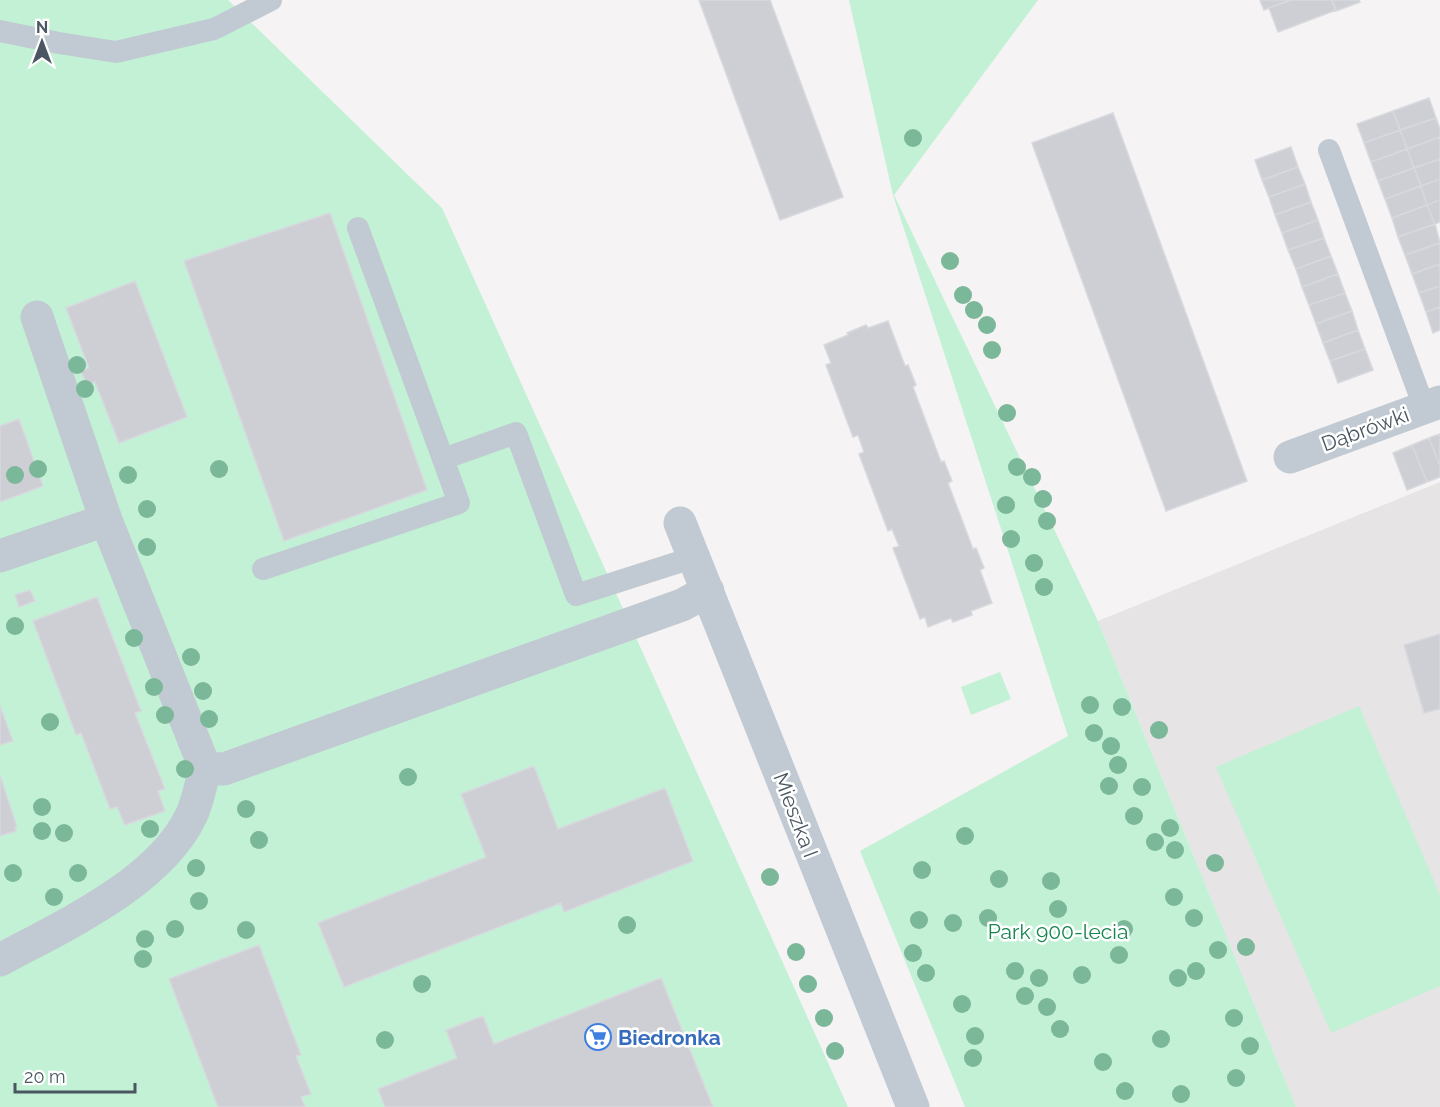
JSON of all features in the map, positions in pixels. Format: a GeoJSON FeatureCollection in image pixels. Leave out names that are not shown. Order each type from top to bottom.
{"type":"FeatureCollection","features":[{"type":"Feature","properties":{"kind":"street"},"geometry":{"type":"LineString","coordinates":[[0,960],[91,910],[149,869],[174,844],[192,815],[205,768],[106,520],[37,317]]}},
{"type":"Feature","properties":{"kind":"street","name":"Dąbrówki"},"geometry":{"type":"LineString","coordinates":[[1290,457],[1432,405]]}},
{"type":"Feature","properties":{"kind":"street"},"geometry":{"type":"LineString","coordinates":[[0,556],[106,520]]}},
{"type":"Feature","properties":{"kind":"street","name":"Mieszka I"},"geometry":{"type":"LineString","coordinates":[[680,523],[913,1107]]}},
{"type":"Feature","properties":{"kind":"street"},"geometry":{"type":"LineString","coordinates":[[205,768],[224,769],[682,605],[708,591]]}},
{"type":"Feature","properties":{"kind":"lane"},"geometry":{"type":"LineString","coordinates":[[0,31],[116,52],[214,29],[271,0]]}},
{"type":"Feature","properties":{"kind":"lane"},"geometry":{"type":"LineString","coordinates":[[1329,150],[1432,405]]}},
{"type":"Feature","properties":{"kind":"lane"},"geometry":{"type":"LineString","coordinates":[[263,569],[459,503],[358,228]]}},
{"type":"Feature","properties":{"kind":"lane"},"geometry":{"type":"LineString","coordinates":[[442,459],[516,433],[576,595],[695,557]]}},
{"type":"Feature","properties":{"kind":"shaded area"},"geometry":{"type":"Polygon","coordinates":[[[1440,482],[1440,1107],[1296,1107],[1098,621],[1440,482]]]}},
{"type":"Feature","properties":{"kind":"green space"},"geometry":{"type":"Polygon","coordinates":[[[0,0],[228,0],[442,208],[848,1107],[0,1107],[0,0]]]}},
{"type":"Feature","properties":{"kind":"green space","name":"Park 900-lecia"},"geometry":{"type":"Polygon","coordinates":[[[849,0],[1038,0],[894,195],[1098,621],[1296,1107],[965,1107],[860,851],[1068,736],[893,195],[849,0]]]}},
{"type":"Feature","properties":{"kind":"green space"},"geometry":{"type":"Polygon","coordinates":[[[1000,672],[1011,699],[971,715],[961,687],[1000,672]]]}},
{"type":"Feature","properties":{"kind":"green space"},"geometry":{"type":"Polygon","coordinates":[[[1359,706],[1440,895],[1440,986],[1331,1033],[1216,767],[1359,706]]]}},
{"type":"Feature","properties":{"kind":"building"},"geometry":{"type":"Polygon","coordinates":[[[699,0],[770,0],[843,197],[780,220],[699,0]]]}},
{"type":"Feature","properties":{"kind":"building"},"geometry":{"type":"Polygon","coordinates":[[[1260,0],[1291,0],[1264,10],[1260,0]]]}},
{"type":"Feature","properties":{"kind":"building"},"geometry":{"type":"Polygon","coordinates":[[[1291,0],[1332,0],[1336,10],[1278,32],[1269,8],[1291,0]]]}},
{"type":"Feature","properties":{"kind":"building"},"geometry":{"type":"Polygon","coordinates":[[[1332,0],[1359,0],[1360,2],[1336,11],[1332,0]]]}},
{"type":"Feature","properties":{"kind":"building"},"geometry":{"type":"Polygon","coordinates":[[[1429,98],[1436,118],[1400,130],[1393,111],[1429,98]]]}},
{"type":"Feature","properties":{"kind":"building"},"geometry":{"type":"Polygon","coordinates":[[[1393,111],[1400,130],[1364,143],[1357,124],[1393,111]]]}},
{"type":"Feature","properties":{"kind":"building"},"geometry":{"type":"Polygon","coordinates":[[[1113,113],[1247,481],[1166,511],[1032,143],[1113,113]]]}},
{"type":"Feature","properties":{"kind":"building"},"geometry":{"type":"Polygon","coordinates":[[[1436,118],[1440,137],[1407,149],[1400,130],[1436,118]]]}},
{"type":"Feature","properties":{"kind":"building"},"geometry":{"type":"Polygon","coordinates":[[[1400,130],[1407,149],[1371,162],[1364,143],[1400,130]]]}},
{"type":"Feature","properties":{"kind":"building"},"geometry":{"type":"Polygon","coordinates":[[[1440,137],[1440,159],[1414,168],[1407,149],[1440,137]]]}},
{"type":"Feature","properties":{"kind":"building"},"geometry":{"type":"Polygon","coordinates":[[[1291,147],[1298,167],[1262,180],[1255,160],[1291,147]]]}},
{"type":"Feature","properties":{"kind":"building"},"geometry":{"type":"Polygon","coordinates":[[[1407,149],[1414,168],[1378,181],[1371,162],[1407,149]]]}},
{"type":"Feature","properties":{"kind":"building"},"geometry":{"type":"Polygon","coordinates":[[[1440,159],[1440,179],[1421,186],[1414,168],[1440,159]]]}},
{"type":"Feature","properties":{"kind":"building"},"geometry":{"type":"Polygon","coordinates":[[[1298,167],[1305,184],[1269,197],[1262,180],[1298,167]]]}},
{"type":"Feature","properties":{"kind":"building"},"geometry":{"type":"Polygon","coordinates":[[[1414,168],[1421,186],[1385,199],[1378,181],[1414,168]]]}},
{"type":"Feature","properties":{"kind":"building"},"geometry":{"type":"Polygon","coordinates":[[[1440,179],[1440,200],[1427,205],[1421,186],[1440,179]]]}},
{"type":"Feature","properties":{"kind":"building"},"geometry":{"type":"Polygon","coordinates":[[[1305,184],[1311,202],[1275,215],[1269,197],[1305,184]]]}},
{"type":"Feature","properties":{"kind":"building"},"geometry":{"type":"Polygon","coordinates":[[[1421,186],[1427,205],[1392,218],[1385,199],[1421,186]]]}},
{"type":"Feature","properties":{"kind":"building"},"geometry":{"type":"Polygon","coordinates":[[[1440,200],[1440,222],[1435,224],[1427,205],[1440,200]]]}},
{"type":"Feature","properties":{"kind":"building"},"geometry":{"type":"Polygon","coordinates":[[[1311,202],[1318,220],[1282,233],[1275,215],[1311,202]]]}},
{"type":"Feature","properties":{"kind":"building"},"geometry":{"type":"Polygon","coordinates":[[[1427,205],[1435,224],[1398,237],[1392,218],[1427,205]]]}},
{"type":"Feature","properties":{"kind":"building"},"geometry":{"type":"Polygon","coordinates":[[[330,213],[427,490],[284,541],[184,261],[330,213]]]}},
{"type":"Feature","properties":{"kind":"building"},"geometry":{"type":"Polygon","coordinates":[[[1318,220],[1324,238],[1288,250],[1282,233],[1318,220]]]}},
{"type":"Feature","properties":{"kind":"building"},"geometry":{"type":"Polygon","coordinates":[[[1435,224],[1440,243],[1405,255],[1398,237],[1435,224]]]}},
{"type":"Feature","properties":{"kind":"building"},"geometry":{"type":"Polygon","coordinates":[[[1324,238],[1331,256],[1296,269],[1288,250],[1324,238]]]}},
{"type":"Feature","properties":{"kind":"building"},"geometry":{"type":"Polygon","coordinates":[[[1440,243],[1440,264],[1412,274],[1405,255],[1440,243]]]}},
{"type":"Feature","properties":{"kind":"building"},"geometry":{"type":"Polygon","coordinates":[[[1331,256],[1338,274],[1302,287],[1296,269],[1331,256]]]}},
{"type":"Feature","properties":{"kind":"building"},"geometry":{"type":"Polygon","coordinates":[[[1440,264],[1440,286],[1419,293],[1412,274],[1440,264]]]}},
{"type":"Feature","properties":{"kind":"building"},"geometry":{"type":"Polygon","coordinates":[[[1338,274],[1345,293],[1309,305],[1302,287],[1338,274]]]}},
{"type":"Feature","properties":{"kind":"building"},"geometry":{"type":"Polygon","coordinates":[[[135,281],[187,417],[119,443],[95,382],[87,385],[81,371],[89,368],[66,308],[135,281]]]}},
{"type":"Feature","properties":{"kind":"building"},"geometry":{"type":"Polygon","coordinates":[[[1440,286],[1440,307],[1426,312],[1419,293],[1440,286]]]}},
{"type":"Feature","properties":{"kind":"building"},"geometry":{"type":"Polygon","coordinates":[[[1345,293],[1352,311],[1316,324],[1309,305],[1345,293]]]}},
{"type":"Feature","properties":{"kind":"building"},"geometry":{"type":"Polygon","coordinates":[[[1440,307],[1440,330],[1433,333],[1426,312],[1440,307]]]}},
{"type":"Feature","properties":{"kind":"building"},"geometry":{"type":"Polygon","coordinates":[[[1352,311],[1358,330],[1323,343],[1316,324],[1352,311]]]}},
{"type":"Feature","properties":{"kind":"building"},"geometry":{"type":"Polygon","coordinates":[[[888,321],[905,366],[908,365],[916,385],[913,387],[941,462],[944,461],[952,481],[948,483],[973,549],[976,548],[984,568],[980,570],[992,603],[971,611],[972,615],[953,622],[951,618],[928,627],[925,617],[920,619],[893,548],[899,546],[892,529],[888,531],[859,454],[864,452],[858,435],[853,437],[826,365],[831,363],[824,345],[866,325],[868,328],[888,321]]]}},
{"type":"Feature","properties":{"kind":"building"},"geometry":{"type":"Polygon","coordinates":[[[1358,330],[1365,349],[1330,361],[1323,343],[1358,330]]]}},
{"type":"Feature","properties":{"kind":"building"},"geometry":{"type":"Polygon","coordinates":[[[1365,349],[1373,370],[1338,383],[1330,361],[1365,349]]]}},
{"type":"Feature","properties":{"kind":"building"},"geometry":{"type":"Polygon","coordinates":[[[19,419],[43,486],[0,502],[0,426],[19,419]]]}},
{"type":"Feature","properties":{"kind":"building"},"geometry":{"type":"Polygon","coordinates":[[[1440,434],[1440,466],[1429,438],[1440,434]]]}},
{"type":"Feature","properties":{"kind":"building"},"geometry":{"type":"Polygon","coordinates":[[[1429,438],[1440,466],[1440,477],[1427,482],[1412,445],[1429,438]]]}},
{"type":"Feature","properties":{"kind":"building"},"geometry":{"type":"Polygon","coordinates":[[[1412,445],[1427,482],[1407,490],[1393,453],[1412,445]]]}},
{"type":"Feature","properties":{"kind":"building"},"geometry":{"type":"Polygon","coordinates":[[[30,590],[35,601],[19,607],[15,595],[30,590]]]}},
{"type":"Feature","properties":{"kind":"building"},"geometry":{"type":"Polygon","coordinates":[[[97,597],[141,711],[135,713],[165,789],[158,791],[165,811],[125,825],[117,807],[110,809],[81,733],[76,735],[33,621],[97,597]]]}},
{"type":"Feature","properties":{"kind":"building"},"geometry":{"type":"Polygon","coordinates":[[[1440,634],[1440,709],[1424,713],[1404,645],[1440,634]]]}},
{"type":"Feature","properties":{"kind":"building"},"geometry":{"type":"Polygon","coordinates":[[[0,706],[13,741],[0,745],[0,706]]]}},
{"type":"Feature","properties":{"kind":"building"},"geometry":{"type":"Polygon","coordinates":[[[534,766],[558,829],[665,788],[693,861],[564,912],[561,903],[344,987],[318,923],[486,857],[461,794],[534,766]]]}},
{"type":"Feature","properties":{"kind":"building"},"geometry":{"type":"Polygon","coordinates":[[[0,775],[17,827],[15,827],[16,831],[0,836],[0,775]]]}},
{"type":"Feature","properties":{"kind":"building"},"geometry":{"type":"Polygon","coordinates":[[[259,945],[301,1055],[296,1056],[311,1094],[301,1097],[305,1107],[218,1107],[169,979],[259,945]]]}},
{"type":"Feature","properties":{"kind":"building","name":"Biedronka"},"geometry":{"type":"Polygon","coordinates":[[[661,978],[713,1107],[385,1107],[378,1089],[457,1058],[446,1030],[483,1016],[494,1044],[661,978]]]}},
{"type":"Feature","properties":{"kind":"place","name":"Biedronka"},"geometry":{"type":"Point","coordinates":[598,1037]}}]}
